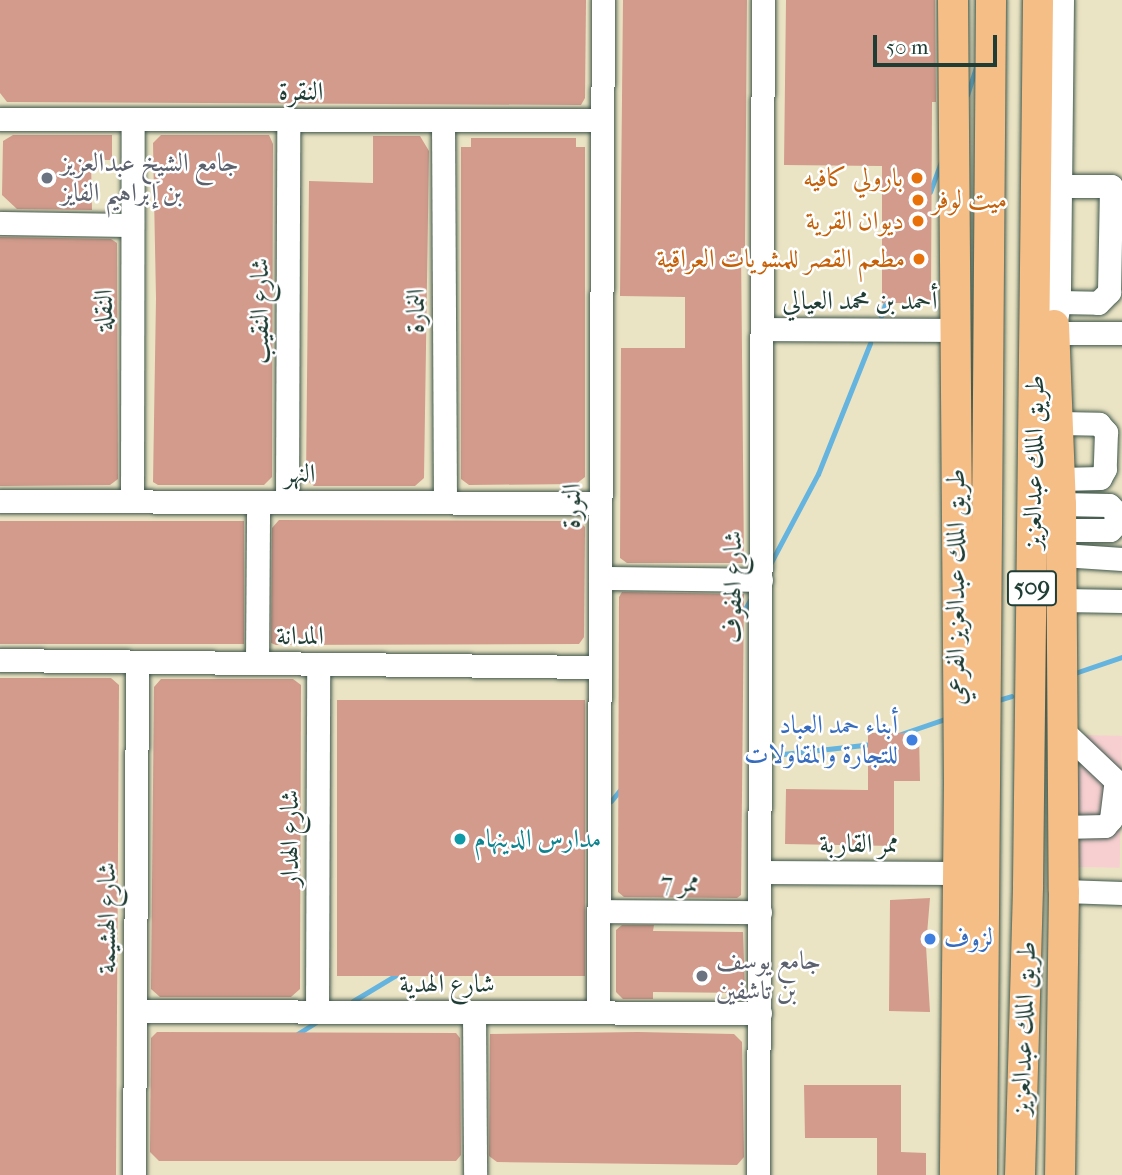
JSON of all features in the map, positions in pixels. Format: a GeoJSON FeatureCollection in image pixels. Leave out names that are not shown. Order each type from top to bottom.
{"type":"FeatureCollection","features":[{"type":"Feature","properties":{"kind":"main road","name":"طريق الملك عبدالعزيز الفرعي"},"geometry":{"type":"LineString","coordinates":[[953,0],[957,326],[954,533],[957,873],[955,1175]]}},
{"type":"Feature","properties":{"kind":"main road","name":"طريق الملك عبدالعزيز"},"geometry":{"type":"LineString","coordinates":[[982,1175],[990,0]]}},
{"type":"Feature","properties":{"kind":"main road","name":"طريق الملك عبدالعزيز"},"geometry":{"type":"LineString","coordinates":[[1020,1175],[1028,885],[1038,0]]}},
{"type":"Feature","properties":{"kind":"main road"},"geometry":{"type":"LineString","coordinates":[[1039,71],[1051,126],[1054,332],[1060,424],[1064,891],[1060,1175]]}},
{"type":"Feature","properties":{"kind":"main road"},"geometry":{"type":"LineString","coordinates":[[957,326],[964,306],[972,127],[990,102]]}},
{"type":"Feature","properties":{"kind":"street","name":"النورة"},"geometry":{"type":"LineString","coordinates":[[598,1012],[603,0]]}},
{"type":"Feature","properties":{"kind":"street","name":"شارع الهفوف"},"geometry":{"type":"LineString","coordinates":[[758,1175],[762,0]]}},
{"type":"Feature","properties":{"kind":"street"},"geometry":{"type":"LineString","coordinates":[[1062,0],[1059,302],[1054,332],[1122,333]]}},
{"type":"Feature","properties":{"kind":"street","name":"النقرة"},"geometry":{"type":"LineString","coordinates":[[0,119],[602,120]]}},
{"type":"Feature","properties":{"kind":"street","name":"النقلة"},"geometry":{"type":"LineString","coordinates":[[132,501],[133,119]]}},
{"type":"Feature","properties":{"kind":"street","name":"النمارة"},"geometry":{"type":"LineString","coordinates":[[443,120],[445,502]]}},
{"type":"Feature","properties":{"kind":"street","name":"شارع النقيب"},"geometry":{"type":"LineString","coordinates":[[288,121],[288,502]]}},
{"type":"Feature","properties":{"kind":"street"},"geometry":{"type":"LineString","coordinates":[[1059,302],[1098,303],[1109,292],[1116,186],[1060,186]]}},
{"type":"Feature","properties":{"kind":"street"},"geometry":{"type":"LineString","coordinates":[[0,223],[132,225]]}},
{"type":"Feature","properties":{"kind":"street","name":"أحمد بن محمد العيالي"},"geometry":{"type":"LineString","coordinates":[[762,329],[957,326]]}},
{"type":"Feature","properties":{"kind":"street"},"geometry":{"type":"LineString","coordinates":[[1060,424],[1099,424],[1106,432],[1105,468],[1100,478],[1061,517],[1122,559]]}},
{"type":"Feature","properties":{"kind":"street","name":"النهر"},"geometry":{"type":"LineString","coordinates":[[0,501],[600,503]]}},
{"type":"Feature","properties":{"kind":"street"},"geometry":{"type":"LineString","coordinates":[[257,663],[258,502]]}},
{"type":"Feature","properties":{"kind":"street"},"geometry":{"type":"LineString","coordinates":[[600,578],[761,580]]}},
{"type":"Feature","properties":{"kind":"street"},"geometry":{"type":"LineString","coordinates":[[1062,600],[1122,601]]}},
{"type":"Feature","properties":{"kind":"street","name":"المدانة"},"geometry":{"type":"LineString","coordinates":[[0,660],[600,667]]}},
{"type":"Feature","properties":{"kind":"street","name":"شارع الهشيمة"},"geometry":{"type":"LineString","coordinates":[[134,1175],[137,662]]}},
{"type":"Feature","properties":{"kind":"street","name":"شارع الهدار"},"geometry":{"type":"LineString","coordinates":[[317,1012],[318,664]]}},
{"type":"Feature","properties":{"kind":"street"},"geometry":{"type":"LineString","coordinates":[[1062,730],[1116,781],[1111,819],[1105,826],[1062,828]]}},
{"type":"Feature","properties":{"kind":"street","name":"ممر القاربة"},"geometry":{"type":"LineString","coordinates":[[760,872],[957,873]]}},
{"type":"Feature","properties":{"kind":"street"},"geometry":{"type":"LineString","coordinates":[[1064,891],[1122,893]]}},
{"type":"Feature","properties":{"kind":"street","name":"ممر 7"},"geometry":{"type":"LineString","coordinates":[[599,911],[760,912]]}},
{"type":"Feature","properties":{"kind":"street","name":"شارع الهدية"},"geometry":{"type":"LineString","coordinates":[[135,1011],[760,1013]]}},
{"type":"Feature","properties":{"kind":"street"},"geometry":{"type":"LineString","coordinates":[[474,1013],[475,1175]]}},
{"type":"Feature","properties":{"kind":"shaded area"},"geometry":{"type":"Polygon","coordinates":[[[1079,735],[1122,736],[1120,868],[1077,867],[1079,735]]]}},
{"type":"Feature","properties":{"kind":"building"},"geometry":{"type":"Polygon","coordinates":[[[0,0],[586,0],[585,98],[581,105],[7,102],[0,93],[0,0]]]}},
{"type":"Feature","properties":{"kind":"building"},"geometry":{"type":"Polygon","coordinates":[[[623,0],[747,0],[745,248],[741,248],[744,563],[627,563],[620,558],[621,348],[685,348],[685,297],[620,296],[623,0]]]}},
{"type":"Feature","properties":{"kind":"building"},"geometry":{"type":"Polygon","coordinates":[[[786,0],[935,0],[936,102],[932,102],[931,303],[882,303],[882,166],[784,165],[786,0]]]}},
{"type":"Feature","properties":{"kind":"building","name":"جامع الشيخ عبدالعزيز بن إبراهيم الفايز"},"geometry":{"type":"Polygon","coordinates":[[[13,135],[112,135],[112,160],[91,160],[92,210],[17,209],[2,195],[3,141],[13,135]]]}},
{"type":"Feature","properties":{"kind":"building"},"geometry":{"type":"Polygon","coordinates":[[[161,135],[269,135],[273,144],[272,477],[264,485],[158,485],[153,482],[156,298],[153,143],[161,135]]]}},
{"type":"Feature","properties":{"kind":"building"},"geometry":{"type":"Polygon","coordinates":[[[373,136],[420,136],[429,151],[424,478],[415,486],[314,486],[306,480],[309,181],[373,183],[373,136]]]}},
{"type":"Feature","properties":{"kind":"building"},"geometry":{"type":"Polygon","coordinates":[[[471,138],[576,138],[576,147],[585,147],[585,477],[576,484],[469,485],[461,479],[461,147],[471,147],[471,138]]]}},
{"type":"Feature","properties":{"kind":"building"},"geometry":{"type":"Polygon","coordinates":[[[0,237],[111,239],[117,243],[118,479],[110,485],[0,486],[0,237]]]}},
{"type":"Feature","properties":{"kind":"building"},"geometry":{"type":"Polygon","coordinates":[[[279,520],[579,521],[585,527],[584,637],[579,644],[276,645],[271,643],[272,528],[279,520]]]}},
{"type":"Feature","properties":{"kind":"building"},"geometry":{"type":"Polygon","coordinates":[[[0,521],[244,521],[244,644],[0,644],[0,521]]]}},
{"type":"Feature","properties":{"kind":"building"},"geometry":{"type":"Polygon","coordinates":[[[622,592],[744,594],[741,895],[737,898],[624,897],[618,892],[619,597],[622,592]]]}},
{"type":"Feature","properties":{"kind":"building"},"geometry":{"type":"Polygon","coordinates":[[[0,678],[111,678],[119,685],[116,1175],[0,1175],[0,678]]]}},
{"type":"Feature","properties":{"kind":"building"},"geometry":{"type":"Polygon","coordinates":[[[161,679],[293,679],[301,685],[300,989],[291,997],[160,997],[151,989],[154,687],[161,679]]]}},
{"type":"Feature","properties":{"kind":"building","name":"مدارس الدينهام"},"geometry":{"type":"Polygon","coordinates":[[[337,700],[585,700],[585,976],[337,976],[337,700]]]}},
{"type":"Feature","properties":{"kind":"building"},"geometry":{"type":"Polygon","coordinates":[[[868,733],[919,733],[920,781],[894,781],[894,846],[785,844],[786,789],[868,790],[868,733]]]}},
{"type":"Feature","properties":{"kind":"building"},"geometry":{"type":"Polygon","coordinates":[[[930,898],[926,946],[930,1012],[889,1011],[890,900],[930,898]]]}},
{"type":"Feature","properties":{"kind":"building","name":"جامع يوسف بن تاشفين"},"geometry":{"type":"Polygon","coordinates":[[[622,925],[654,925],[653,931],[743,932],[745,993],[653,992],[653,999],[623,999],[616,992],[616,930],[622,925]]]}},
{"type":"Feature","properties":{"kind":"building"},"geometry":{"type":"Polygon","coordinates":[[[157,1032],[456,1033],[460,1038],[461,1155],[456,1161],[159,1161],[150,1152],[151,1038],[157,1032]]]}},
{"type":"Feature","properties":{"kind":"building"},"geometry":{"type":"Polygon","coordinates":[[[490,1034],[734,1034],[742,1042],[744,1157],[737,1165],[497,1162],[489,1156],[490,1034]]]}},
{"type":"Feature","properties":{"kind":"building"},"geometry":{"type":"Polygon","coordinates":[[[804,1085],[901,1085],[901,1152],[926,1153],[926,1175],[877,1175],[877,1138],[805,1138],[804,1085]]]}},
{"type":"Feature","properties":{"kind":"waterway"},"geometry":{"type":"LineString","coordinates":[[967,95],[978,61]]}},
{"type":"Feature","properties":{"kind":"waterway"},"geometry":{"type":"LineString","coordinates":[[930,192],[941,162]]}},
{"type":"Feature","properties":{"kind":"waterway"},"geometry":{"type":"LineString","coordinates":[[881,316],[887,299]]}},
{"type":"Feature","properties":{"kind":"waterway"},"geometry":{"type":"LineString","coordinates":[[769,566],[818,474],[870,343]]}},
{"type":"Feature","properties":{"kind":"waterway"},"geometry":{"type":"LineString","coordinates":[[740,618],[752,596]]}},
{"type":"Feature","properties":{"kind":"waterway"},"geometry":{"type":"LineString","coordinates":[[1072,674],[1122,657]]}},
{"type":"Feature","properties":{"kind":"waterway"},"geometry":{"type":"LineString","coordinates":[[995,701],[1011,696]]}},
{"type":"Feature","properties":{"kind":"waterway"},"geometry":{"type":"LineString","coordinates":[[898,735],[948,718]]}},
{"type":"Feature","properties":{"kind":"waterway"},"geometry":{"type":"LineString","coordinates":[[774,755],[872,744]]}},
{"type":"Feature","properties":{"kind":"waterway"},"geometry":{"type":"LineString","coordinates":[[611,801],[623,786]]}},
{"type":"Feature","properties":{"kind":"waterway"},"geometry":{"type":"LineString","coordinates":[[353,1001],[398,974]]}},
{"type":"Feature","properties":{"kind":"waterway"},"geometry":{"type":"LineString","coordinates":[[294,1036],[315,1023]]}},
{"type":"Feature","properties":{"kind":"place","name":"جامع الشيخ عبدالعزيز بن إبراهيم الفايز"},"geometry":{"type":"Point","coordinates":[47,178]}},
{"type":"Feature","properties":{"kind":"place","name":"بارولي كافيه"},"geometry":{"type":"Point","coordinates":[917,178]}},
{"type":"Feature","properties":{"kind":"place","name":"ميت لوفر"},"geometry":{"type":"Point","coordinates":[918,200]}},
{"type":"Feature","properties":{"kind":"place","name":"ديوان القرية"},"geometry":{"type":"Point","coordinates":[918,221]}},
{"type":"Feature","properties":{"kind":"place","name":"مطعم القصر للمشويات العراقية"},"geometry":{"type":"Point","coordinates":[919,259]}},
{"type":"Feature","properties":{"kind":"place","name":"أبناء حمد العباد للتجارة والمقاولات"},"geometry":{"type":"Point","coordinates":[912,740]}},
{"type":"Feature","properties":{"kind":"place","name":"مدارس الدينهام"},"geometry":{"type":"Point","coordinates":[460,839]}},
{"type":"Feature","properties":{"kind":"place","name":"لزوف"},"geometry":{"type":"Point","coordinates":[930,939]}},
{"type":"Feature","properties":{"kind":"place","name":"جامع يوسف بن تاشفين"},"geometry":{"type":"Point","coordinates":[702,976]}}]}
